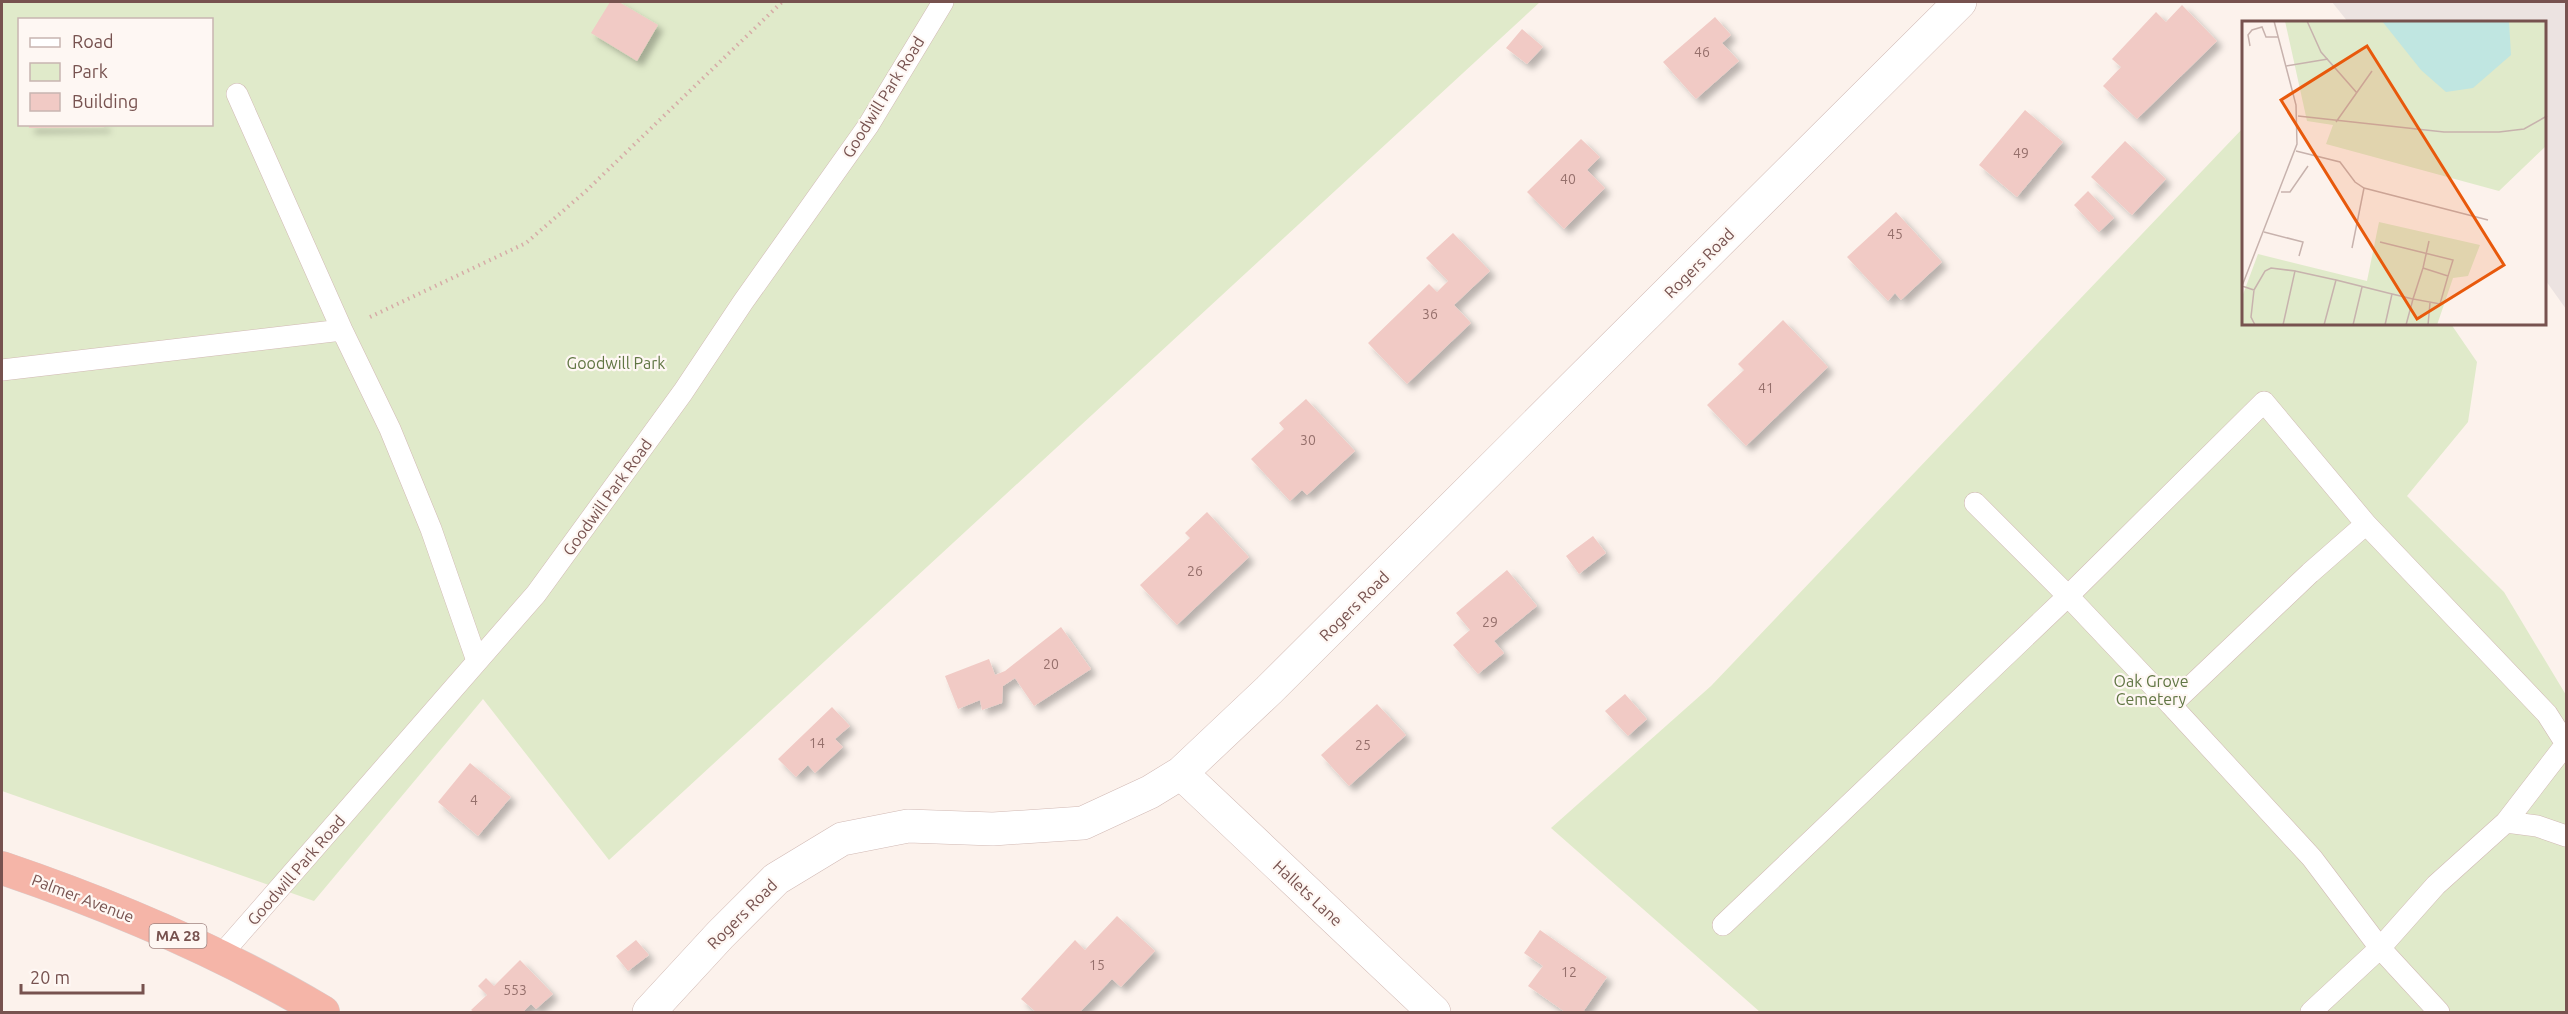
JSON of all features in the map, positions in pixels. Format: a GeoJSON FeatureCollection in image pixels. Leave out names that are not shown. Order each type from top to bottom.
{"type":"FeatureCollection","features":[{"type":"Feature","properties":{"kind":"highway","name":"Palmer Avenue"},"geometry":{"type":"LineString","coordinates":[[2,868],[117,909],[221,956],[323,1012]]}},
{"type":"Feature","properties":{"kind":"street","name":"Rogers Road"},"geometry":{"type":"LineString","coordinates":[[649,1012],[720,935],[776,879],[842,839],[908,826],[993,829],[1083,823],[1150,792],[1181,773],[1277,682],[1960,2]]}},
{"type":"Feature","properties":{"kind":"street","name":"Hallets Lane"},"geometry":{"type":"LineString","coordinates":[[1181,773],[1434,1012]]}},
{"type":"Feature","properties":{"kind":"lane","name":"Goodwill Park Road"},"geometry":{"type":"LineString","coordinates":[[221,956],[536,594],[683,393],[743,302],[868,126],[943,2]]}},
{"type":"Feature","properties":{"kind":"lane"},"geometry":{"type":"LineString","coordinates":[[237,94],[342,330],[390,429],[431,529],[477,661]]}},
{"type":"Feature","properties":{"kind":"lane"},"geometry":{"type":"LineString","coordinates":[[2,370],[342,330]]}},
{"type":"Feature","properties":{"kind":"lane"},"geometry":{"type":"LineString","coordinates":[[1723,925],[2068,596],[2264,402],[2366,524],[2547,714],[2566,744],[2506,822],[2436,885],[2380,948],[2311,1012]]}},
{"type":"Feature","properties":{"kind":"lane"},"geometry":{"type":"LineString","coordinates":[[1975,503],[2068,596],[2312,858],[2380,948],[2439,1012]]}},
{"type":"Feature","properties":{"kind":"lane"},"geometry":{"type":"LineString","coordinates":[[2171,705],[2310,573],[2366,524]]}},
{"type":"Feature","properties":{"kind":"lane"},"geometry":{"type":"LineString","coordinates":[[2506,822],[2537,826],[2566,836]]}},
{"type":"Feature","properties":{"kind":"path"},"geometry":{"type":"LineString","coordinates":[[342,330],[526,243],[586,191],[782,2]]}},
{"type":"Feature","properties":{"kind":"shaded area"},"geometry":{"type":"Polygon","coordinates":[[[2332,2],[2566,2],[2566,309],[2547,282],[2547,21],[2347,21],[2332,2]]]}},
{"type":"Feature","properties":{"kind":"green space","name":"Goodwill Park"},"geometry":{"type":"Polygon","coordinates":[[[2,2],[1540,2],[609,860],[483,699],[314,901],[2,791],[2,2]]]}},
{"type":"Feature","properties":{"kind":"green space","name":"Oak Grove Cemetery"},"geometry":{"type":"Polygon","coordinates":[[[2242,129],[2242,326],[2452,326],[2477,362],[2468,422],[2407,496],[2504,592],[2566,695],[2566,1012],[1760,1012],[1551,828],[1711,686],[2242,129]]]}},
{"type":"Feature","properties":{"kind":"building"},"geometry":{"type":"Polygon","coordinates":[[[610,2],[619,2],[658,25],[637,61],[591,33],[610,2]]]}},
{"type":"Feature","properties":{"kind":"building"},"geometry":{"type":"Polygon","coordinates":[[[2182,5],[2217,41],[2137,119],[2103,86],[2121,67],[2112,59],[2156,12],[2166,22],[2182,5]]]}},
{"type":"Feature","properties":{"kind":"building"},"geometry":{"type":"Polygon","coordinates":[[[1715,17],[1731,35],[1722,43],[1739,61],[1696,99],[1663,62],[1715,17]]]}},
{"type":"Feature","properties":{"kind":"building"},"geometry":{"type":"Polygon","coordinates":[[[1522,29],[1543,47],[1527,64],[1506,48],[1522,29]]]}},
{"type":"Feature","properties":{"kind":"building"},"geometry":{"type":"Polygon","coordinates":[[[2025,110],[2063,142],[2017,197],[1979,165],[2025,110]]]}},
{"type":"Feature","properties":{"kind":"building"},"geometry":{"type":"Polygon","coordinates":[[[29,126],[105,126],[105,127],[29,128],[29,126]]]}},
{"type":"Feature","properties":{"kind":"building"},"geometry":{"type":"Polygon","coordinates":[[[1581,139],[1600,157],[1587,170],[1605,188],[1564,229],[1527,192],[1581,139]]]}},
{"type":"Feature","properties":{"kind":"building"},"geometry":{"type":"Polygon","coordinates":[[[2125,141],[2166,179],[2132,215],[2091,177],[2125,141]]]}},
{"type":"Feature","properties":{"kind":"building"},"geometry":{"type":"Polygon","coordinates":[[[2088,191],[2114,218],[2099,232],[2074,205],[2088,191]]]}},
{"type":"Feature","properties":{"kind":"building"},"geometry":{"type":"Polygon","coordinates":[[[1896,212],[1942,262],[1901,300],[1895,293],[1888,301],[1847,257],[1896,212]]]}},
{"type":"Feature","properties":{"kind":"building"},"geometry":{"type":"Polygon","coordinates":[[[1453,233],[1490,271],[1454,305],[1471,323],[1407,384],[1368,343],[1429,284],[1437,292],[1448,281],[1426,258],[1453,233]]]}},
{"type":"Feature","properties":{"kind":"building"},"geometry":{"type":"Polygon","coordinates":[[[1783,320],[1828,367],[1746,446],[1707,405],[1744,370],[1738,364],[1783,320]]]}},
{"type":"Feature","properties":{"kind":"building"},"geometry":{"type":"Polygon","coordinates":[[[1306,399],[1355,451],[1307,495],[1302,490],[1290,501],[1251,459],[1284,429],[1279,423],[1306,399]]]}},
{"type":"Feature","properties":{"kind":"building"},"geometry":{"type":"Polygon","coordinates":[[[1207,512],[1249,557],[1177,625],[1140,585],[1190,538],[1185,533],[1207,512]]]}},
{"type":"Feature","properties":{"kind":"building"},"geometry":{"type":"Polygon","coordinates":[[[1593,536],[1606,553],[1579,574],[1566,556],[1593,536]]]}},
{"type":"Feature","properties":{"kind":"building"},"geometry":{"type":"Polygon","coordinates":[[[1507,570],[1537,606],[1494,641],[1504,653],[1478,674],[1453,645],[1470,630],[1456,613],[1507,570]]]}},
{"type":"Feature","properties":{"kind":"building"},"geometry":{"type":"Polygon","coordinates":[[[1061,627],[1091,669],[1034,706],[1015,678],[1003,686],[1002,703],[982,710],[980,700],[958,709],[945,676],[989,659],[995,675],[1005,671],[1061,627]]]}},
{"type":"Feature","properties":{"kind":"building"},"geometry":{"type":"Polygon","coordinates":[[[1625,694],[1647,719],[1628,736],[1605,711],[1625,694]]]}},
{"type":"Feature","properties":{"kind":"building"},"geometry":{"type":"Polygon","coordinates":[[[1377,704],[1406,735],[1349,786],[1321,755],[1377,704]]]}},
{"type":"Feature","properties":{"kind":"building"},"geometry":{"type":"Polygon","coordinates":[[[832,707],[850,726],[835,739],[843,747],[815,773],[808,765],[796,777],[778,759],[832,707]]]}},
{"type":"Feature","properties":{"kind":"building"},"geometry":{"type":"Polygon","coordinates":[[[470,763],[511,797],[478,836],[438,802],[470,763]]]}},
{"type":"Feature","properties":{"kind":"building"},"geometry":{"type":"Polygon","coordinates":[[[1117,916],[1155,951],[1121,987],[1112,979],[1080,1012],[1036,1012],[1021,999],[1075,940],[1085,950],[1117,916]]]}},
{"type":"Feature","properties":{"kind":"building"},"geometry":{"type":"Polygon","coordinates":[[[1540,930],[1607,977],[1583,1012],[1565,1012],[1528,986],[1543,966],[1524,953],[1540,930]]]}},
{"type":"Feature","properties":{"kind":"building"},"geometry":{"type":"Polygon","coordinates":[[[636,940],[649,955],[628,971],[616,956],[636,940]]]}},
{"type":"Feature","properties":{"kind":"building"},"geometry":{"type":"Polygon","coordinates":[[[520,960],[553,994],[536,1009],[531,1004],[523,1012],[474,1012],[471,1010],[487,995],[478,986],[486,978],[494,986],[520,960]]]}}]}
